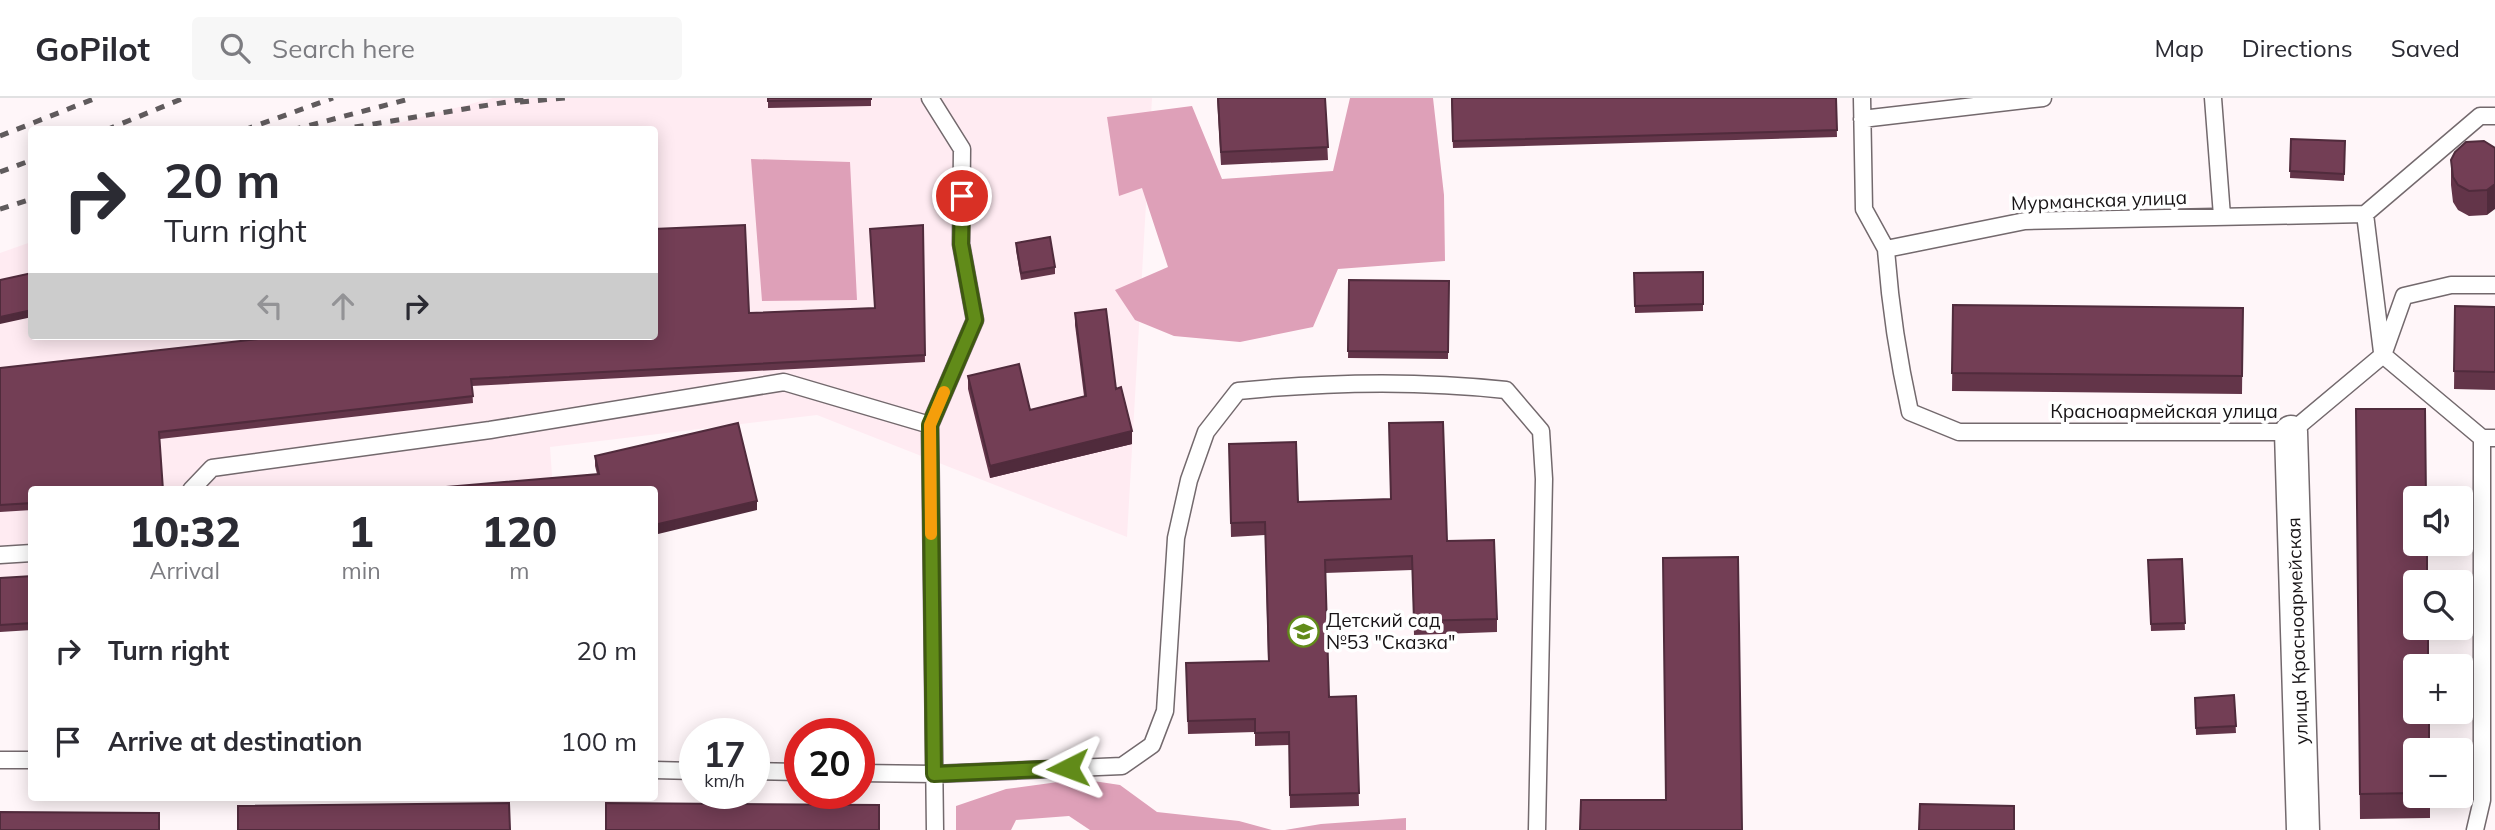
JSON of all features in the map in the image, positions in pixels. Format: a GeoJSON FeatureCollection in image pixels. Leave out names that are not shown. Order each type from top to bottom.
{"type":"FeatureCollection","features":[{"type":"Feature","properties":{"kind":"street","name":"улица Красноармейская"},"geometry":{"type":"LineString","coordinates":[[2291,432],[2303,830]]}},
{"type":"Feature","properties":{"kind":"lane"},"geometry":{"type":"LineString","coordinates":[[930,98],[962,149],[961,244],[975,320],[930,425],[936,830]]}},
{"type":"Feature","properties":{"kind":"lane"},"geometry":{"type":"LineString","coordinates":[[1862,98],[1864,209],[1886,249]]}},
{"type":"Feature","properties":{"kind":"lane"},"geometry":{"type":"LineString","coordinates":[[1862,119],[2043,98]]}},
{"type":"Feature","properties":{"kind":"lane"},"geometry":{"type":"LineString","coordinates":[[2213,98],[2222,216]]}},
{"type":"Feature","properties":{"kind":"lane"},"geometry":{"type":"LineString","coordinates":[[2475,830],[2482,800],[2488,438],[2383,355],[2365,214],[2480,116],[2495,116]]}},
{"type":"Feature","properties":{"kind":"lane","name":"Мурманская улица"},"geometry":{"type":"LineString","coordinates":[[1886,249],[2025,220],[2365,214]]}},
{"type":"Feature","properties":{"kind":"lane","name":"Красноармейская улица"},"geometry":{"type":"LineString","coordinates":[[1886,249],[1889,294],[1900,368],[1910,412],[1959,432],[2291,432],[2383,355]]}},
{"type":"Feature","properties":{"kind":"lane"},"geometry":{"type":"LineString","coordinates":[[2383,355],[2404,296],[2451,285],[2495,285]]}},
{"type":"Feature","properties":{"kind":"lane"},"geometry":{"type":"LineString","coordinates":[[195,486],[212,468],[490,430],[784,382],[930,425]]}},
{"type":"Feature","properties":{"kind":"lane"},"geometry":{"type":"LineString","coordinates":[[875,773],[934,774],[1122,766],[1152,745],[1165,711],[1176,538],[1189,480],[1206,432],[1238,391],[1309,384],[1446,384],[1506,390],[1541,431],[1544,479],[1537,830]]}},
{"type":"Feature","properties":{"kind":"lane"},"geometry":{"type":"LineString","coordinates":[[0,555],[28,553]]}},
{"type":"Feature","properties":{"kind":"lane"},"geometry":{"type":"LineString","coordinates":[[0,760],[28,760]]}},
{"type":"Feature","properties":{"kind":"lane"},"geometry":{"type":"LineString","coordinates":[[658,770],[679,771]]}},
{"type":"Feature","properties":{"kind":"shaded area"},"geometry":{"type":"Polygon","coordinates":[[[493,98],[1152,98],[1127,537],[817,415],[550,447],[553,486],[28,486],[28,586],[0,591],[0,253],[28,243],[28,340],[658,340],[658,126],[387,126],[493,98]]]}},
{"type":"Feature","properties":{"kind":"shaded area"},"geometry":{"type":"Polygon","coordinates":[[[1350,98],[1433,98],[1444,195],[1445,261],[1338,269],[1313,327],[1240,342],[1174,336],[1135,320],[1115,290],[1168,267],[1142,188],[1119,196],[1107,117],[1192,106],[1222,179],[1333,171],[1350,98]]]}},
{"type":"Feature","properties":{"kind":"shaded area"},"geometry":{"type":"Polygon","coordinates":[[[751,159],[850,162],[857,300],[762,301],[751,159]]]}},
{"type":"Feature","properties":{"kind":"shaded area"},"geometry":{"type":"Polygon","coordinates":[[[1080,779],[1120,785],[1157,812],[1239,821],[1272,830],[1090,830],[1069,816],[1016,820],[1011,830],[956,830],[956,806],[1006,789],[1080,779]]]}},
{"type":"Feature","properties":{"kind":"shaded area"},"geometry":{"type":"Polygon","coordinates":[[[1406,818],[1406,830],[1285,830],[1321,824],[1406,818]]]}},
{"type":"Feature","properties":{"kind":"building"},"geometry":{"type":"Polygon","coordinates":[[[768,98],[871,98],[871,99],[768,101],[768,98]]]}},
{"type":"Feature","properties":{"kind":"building"},"geometry":{"type":"Polygon","coordinates":[[[1218,98],[1325,98],[1328,147],[1221,152],[1218,98]]]}},
{"type":"Feature","properties":{"kind":"building"},"geometry":{"type":"Polygon","coordinates":[[[1452,98],[1836,98],[1837,130],[1453,141],[1452,98]]]}},
{"type":"Feature","properties":{"kind":"building"},"geometry":{"type":"Polygon","coordinates":[[[2291,139],[2345,141],[2344,174],[2290,171],[2291,139]]]}},
{"type":"Feature","properties":{"kind":"building"},"geometry":{"type":"Polygon","coordinates":[[[2484,141],[2495,148],[2495,184],[2487,190],[2469,191],[2458,185],[2453,177],[2451,160],[2466,142],[2484,141]]]}},
{"type":"Feature","properties":{"kind":"building"},"geometry":{"type":"Polygon","coordinates":[[[745,225],[749,313],[875,308],[870,229],[923,225],[925,355],[471,379],[473,396],[159,432],[163,486],[28,486],[28,503],[0,505],[0,368],[248,340],[658,340],[658,229],[745,225]]]}},
{"type":"Feature","properties":{"kind":"building"},"geometry":{"type":"Polygon","coordinates":[[[1050,237],[1055,267],[1021,273],[1016,243],[1050,237]]]}},
{"type":"Feature","properties":{"kind":"building"},"geometry":{"type":"Polygon","coordinates":[[[1703,272],[1703,304],[1635,306],[1634,273],[1703,272]]]}},
{"type":"Feature","properties":{"kind":"building"},"geometry":{"type":"Polygon","coordinates":[[[28,274],[28,311],[0,317],[0,280],[28,274]]]}},
{"type":"Feature","properties":{"kind":"building"},"geometry":{"type":"Polygon","coordinates":[[[1349,280],[1449,281],[1448,352],[1348,351],[1349,280]]]}},
{"type":"Feature","properties":{"kind":"building"},"geometry":{"type":"Polygon","coordinates":[[[1953,305],[2243,308],[2242,376],[1952,373],[1953,305]]]}},
{"type":"Feature","properties":{"kind":"building"},"geometry":{"type":"Polygon","coordinates":[[[2455,306],[2495,307],[2495,372],[2454,371],[2455,306]]]}},
{"type":"Feature","properties":{"kind":"building"},"geometry":{"type":"Polygon","coordinates":[[[1106,309],[1116,389],[1121,387],[1132,431],[990,466],[968,376],[1019,364],[1030,410],[1086,396],[1075,313],[1106,309]]]}},
{"type":"Feature","properties":{"kind":"building"},"geometry":{"type":"Polygon","coordinates":[[[2356,409],[2425,409],[2426,486],[2403,486],[2403,556],[2427,556],[2427,570],[2403,570],[2403,640],[2428,640],[2428,654],[2403,654],[2403,724],[2429,724],[2429,738],[2403,738],[2403,793],[2360,794],[2356,409]]]}},
{"type":"Feature","properties":{"kind":"building"},"geometry":{"type":"Polygon","coordinates":[[[1443,422],[1447,541],[1494,540],[1497,619],[1414,621],[1412,556],[1325,560],[1329,697],[1356,696],[1359,793],[1290,795],[1289,732],[1255,733],[1255,719],[1188,721],[1186,663],[1269,661],[1265,522],[1231,523],[1229,444],[1296,442],[1298,502],[1391,499],[1389,423],[1443,422]]]}},
{"type":"Feature","properties":{"kind":"building"},"geometry":{"type":"Polygon","coordinates":[[[738,423],[757,501],[658,524],[658,486],[458,486],[599,474],[595,456],[738,423]]]}},
{"type":"Feature","properties":{"kind":"building"},"geometry":{"type":"Polygon","coordinates":[[[1738,557],[1742,830],[1580,830],[1581,800],[1666,800],[1663,558],[1738,557]]]}},
{"type":"Feature","properties":{"kind":"building"},"geometry":{"type":"Polygon","coordinates":[[[2182,559],[2185,623],[2151,624],[2148,560],[2182,559]]]}},
{"type":"Feature","properties":{"kind":"building"},"geometry":{"type":"Polygon","coordinates":[[[28,576],[28,623],[0,625],[0,578],[28,576]]]}},
{"type":"Feature","properties":{"kind":"building"},"geometry":{"type":"Polygon","coordinates":[[[2234,695],[2236,726],[2196,728],[2195,698],[2234,695]]]}},
{"type":"Feature","properties":{"kind":"building"},"geometry":{"type":"Polygon","coordinates":[[[509,803],[510,830],[238,830],[238,806],[509,803]]]}},
{"type":"Feature","properties":{"kind":"building"},"geometry":{"type":"Polygon","coordinates":[[[606,803],[679,804],[679,809],[770,809],[770,804],[784,804],[784,809],[875,809],[875,805],[879,805],[879,830],[606,830],[606,803]]]}},
{"type":"Feature","properties":{"kind":"building"},"geometry":{"type":"Polygon","coordinates":[[[1920,804],[2014,806],[2014,830],[1919,830],[1920,804]]]}},
{"type":"Feature","properties":{"kind":"building"},"geometry":{"type":"Polygon","coordinates":[[[0,812],[159,813],[159,830],[0,830],[0,812]]]}},
{"type":"Feature","properties":{"kind":"railway"},"geometry":{"type":"LineString","coordinates":[[0,136],[96,98]]}},
{"type":"Feature","properties":{"kind":"railway"},"geometry":{"type":"LineString","coordinates":[[116,126],[184,98]]}},
{"type":"Feature","properties":{"kind":"railway"},"geometry":{"type":"LineString","coordinates":[[255,126],[333,98]]}},
{"type":"Feature","properties":{"kind":"railway"},"geometry":{"type":"LineString","coordinates":[[307,126],[413,98]]}},
{"type":"Feature","properties":{"kind":"railway"},"geometry":{"type":"LineString","coordinates":[[361,126],[531,98]]}},
{"type":"Feature","properties":{"kind":"railway"},"geometry":{"type":"LineString","coordinates":[[520,102],[565,98]]}},
{"type":"Feature","properties":{"kind":"railway"},"geometry":{"type":"LineString","coordinates":[[0,172],[28,162]]}},
{"type":"Feature","properties":{"kind":"railway"},"geometry":{"type":"LineString","coordinates":[[0,209],[28,200]]}},
{"type":"Feature","properties":{"kind":"slow traffic"},"geometry":{"type":"LineString","coordinates":[[931,534],[930,425],[944,392]]}},
{"type":"Feature","properties":{"kind":"place","name":"Детский сад №53 \"Сказка\""},"geometry":{"type":"Point","coordinates":[1303,631]}},
{"type":"Feature","properties":{"kind":"route"},"geometry":{"type":"LineString","coordinates":[[962,196],[961,244],[975,320],[930,425],[934,774],[1068,768]]}}]}
